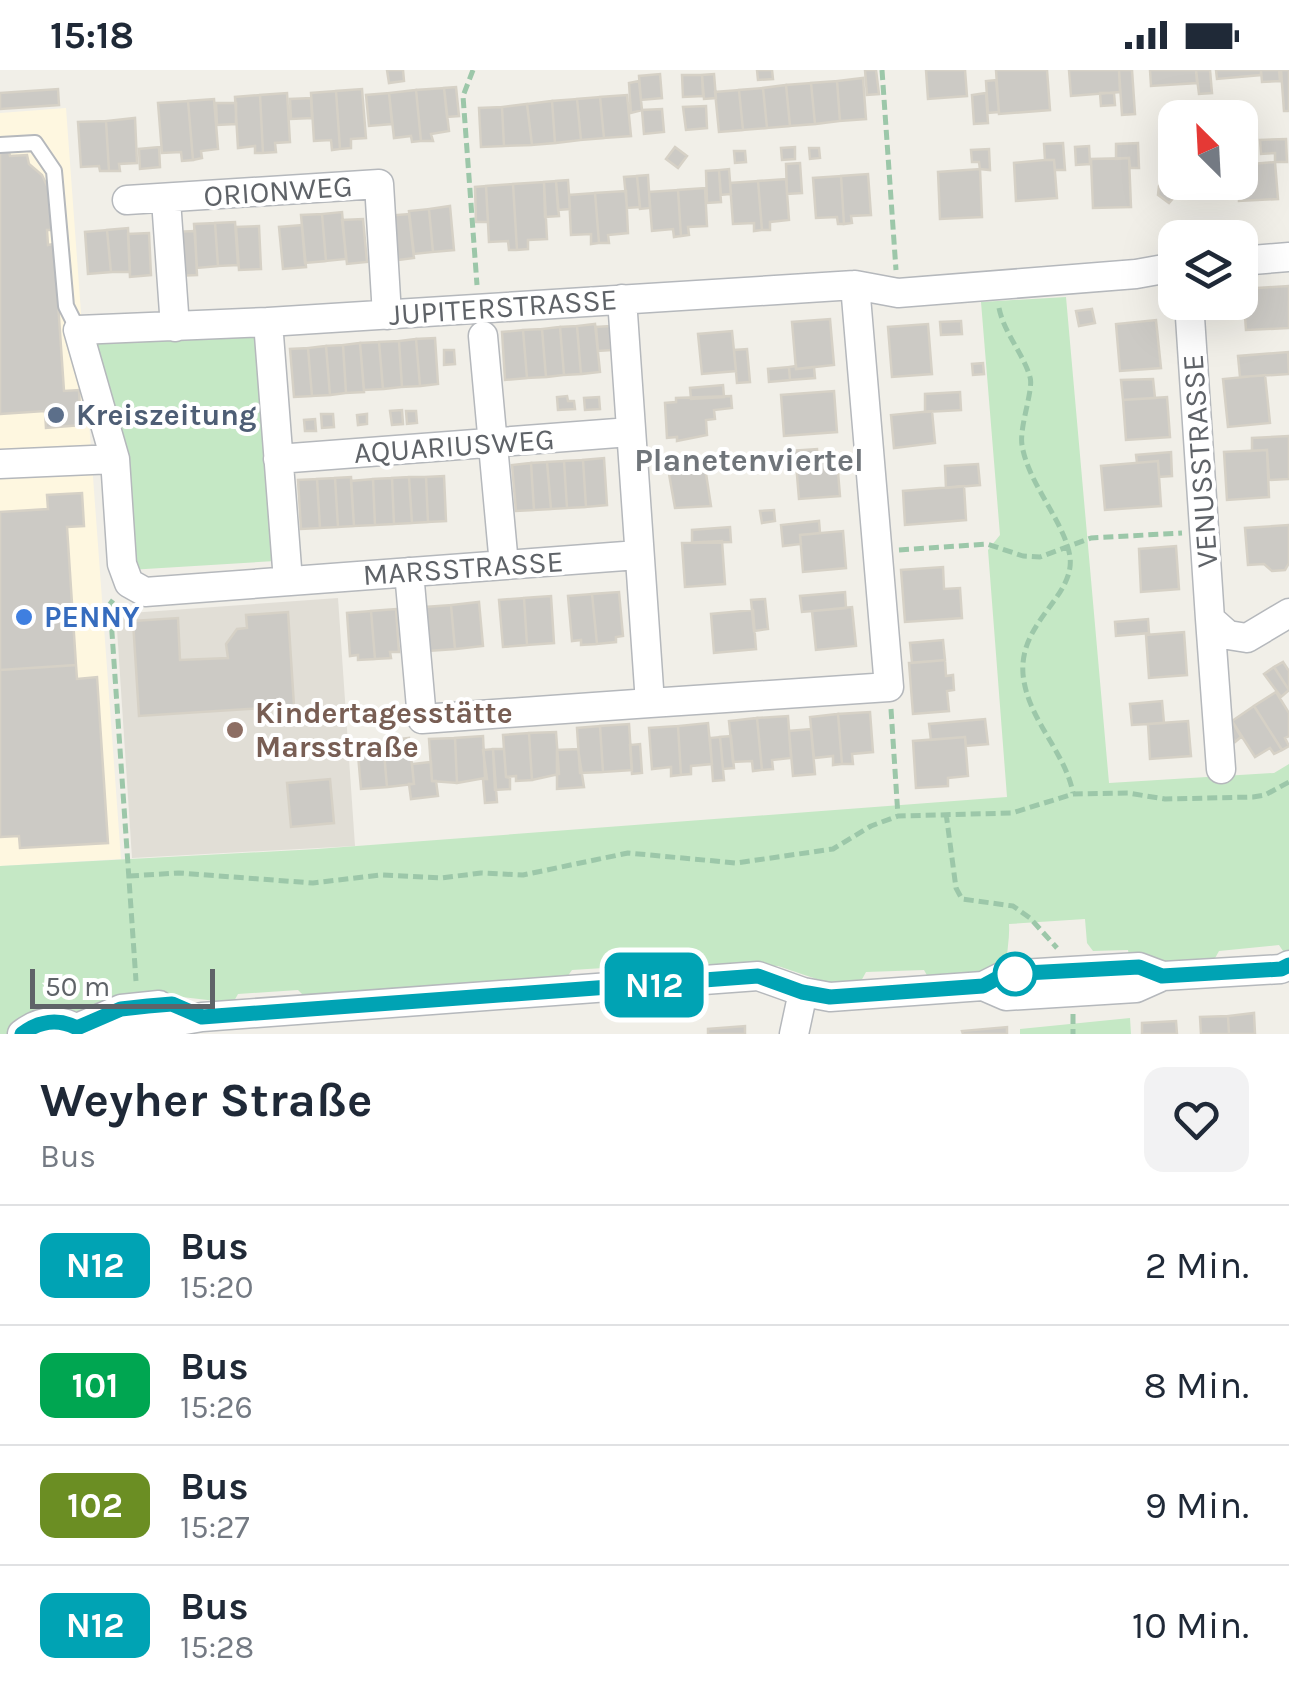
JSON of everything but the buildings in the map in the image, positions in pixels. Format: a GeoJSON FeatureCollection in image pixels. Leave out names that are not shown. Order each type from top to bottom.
{"type":"FeatureCollection","features":[{"type":"Feature","properties":{"kind":"street","name":"ORIONWEG"},"geometry":{"type":"LineString","coordinates":[[126,200],[379,184],[387,315]]}},
{"type":"Feature","properties":{"kind":"street","name":"ORIONWEG"},"geometry":{"type":"LineString","coordinates":[[166,200],[175,326]]}},
{"type":"Feature","properties":{"kind":"street"},"geometry":{"type":"LineString","coordinates":[[1258,260],[1289,257]]}},
{"type":"Feature","properties":{"kind":"street","name":"JUPITERSTRASSE"},"geometry":{"type":"LineString","coordinates":[[78,330],[387,315],[481,322],[622,300],[854,285],[898,292],[1158,269]]}},
{"type":"Feature","properties":{"kind":"street"},"geometry":{"type":"LineString","coordinates":[[410,572],[422,719],[889,687],[854,285]]}},
{"type":"Feature","properties":{"kind":"street"},"geometry":{"type":"LineString","coordinates":[[622,300],[650,703]]}},
{"type":"Feature","properties":{"kind":"street","name":"VENUSSTRASSE"},"geometry":{"type":"LineString","coordinates":[[1190,320],[1221,769]]}},
{"type":"Feature","properties":{"kind":"street"},"geometry":{"type":"LineString","coordinates":[[268,322],[288,581]]}},
{"type":"Feature","properties":{"kind":"street"},"geometry":{"type":"LineString","coordinates":[[481,322],[504,565]]}},
{"type":"Feature","properties":{"kind":"street"},"geometry":{"type":"LineString","coordinates":[[78,330],[115,458],[122,564],[130,583]]}},
{"type":"Feature","properties":{"kind":"street","name":"AQUARIUSWEG"},"geometry":{"type":"LineString","coordinates":[[278,459],[630,432]]}},
{"type":"Feature","properties":{"kind":"street"},"geometry":{"type":"LineString","coordinates":[[0,464],[115,458]]}},
{"type":"Feature","properties":{"kind":"street","name":"MARSSTRASSE"},"geometry":{"type":"LineString","coordinates":[[130,583],[145,592],[638,554]]}},
{"type":"Feature","properties":{"kind":"street"},"geometry":{"type":"LineString","coordinates":[[1210,619],[1228,635],[1247,638],[1289,613]]}},
{"type":"Feature","properties":{"kind":"street"},"geometry":{"type":"LineString","coordinates":[[22,1034],[45,1022],[66,1022],[87,1032],[202,1017],[758,976],[802,992],[830,997],[983,986],[1006,996],[1136,988],[1162,976],[1281,969],[1289,965]]}},
{"type":"Feature","properties":{"kind":"street"},"geometry":{"type":"LineString","coordinates":[[794,1034],[802,992]]}},
{"type":"Feature","properties":{"kind":"street"},"geometry":{"type":"LineString","coordinates":[[87,1032],[121,1009],[172,1004],[202,1017]]}},
{"type":"Feature","properties":{"kind":"lane"},"geometry":{"type":"LineString","coordinates":[[0,145],[35,142],[54,172],[66,306],[78,330]]}},
{"type":"Feature","properties":{"kind":"path"},"geometry":{"type":"LineString","coordinates":[[473,70],[464,96],[481,322]]}},
{"type":"Feature","properties":{"kind":"path"},"geometry":{"type":"LineString","coordinates":[[882,70],[898,292]]}},
{"type":"Feature","properties":{"kind":"path"},"geometry":{"type":"LineString","coordinates":[[996,285],[1000,313],[1032,380],[1025,404],[1022,444],[1071,562],[1066,582],[1034,624],[1023,674],[1032,705],[1070,776],[1074,794]]}},
{"type":"Feature","properties":{"kind":"path"},"geometry":{"type":"LineString","coordinates":[[876,552],[987,544],[1023,556],[1040,556],[1091,538],[1204,531]]}},
{"type":"Feature","properties":{"kind":"path"},"geometry":{"type":"LineString","coordinates":[[130,583],[110,604],[138,1007]]}},
{"type":"Feature","properties":{"kind":"path"},"geometry":{"type":"LineString","coordinates":[[889,687],[898,816]]}},
{"type":"Feature","properties":{"kind":"path"},"geometry":{"type":"LineString","coordinates":[[129,876],[179,873],[313,883],[382,876],[522,875],[628,853],[736,863],[833,849],[871,826],[898,816],[1012,813],[1074,794],[1128,793],[1165,799],[1253,797],[1289,782]]}},
{"type":"Feature","properties":{"kind":"path"},"geometry":{"type":"LineString","coordinates":[[946,816],[956,888]]}},
{"type":"Feature","properties":{"kind":"shaded area"},"geometry":{"type":"Polygon","coordinates":[[[66,108],[121,859],[0,866],[0,113],[66,108]]]}},
{"type":"Feature","properties":{"kind":"shaded area","name":"Kindertagesstätte Marsstraße"},"geometry":{"type":"Polygon","coordinates":[[[338,598],[355,846],[132,858],[116,614],[338,598]]]}},
{"type":"Feature","properties":{"kind":"green space"},"geometry":{"type":"Polygon","coordinates":[[[1066,297],[1109,783],[1274,773],[1289,764],[1289,952],[1285,954],[1279,945],[1219,951],[1214,960],[1130,961],[1128,950],[1093,951],[1087,943],[1085,919],[1009,924],[1007,967],[929,979],[924,970],[866,972],[860,983],[834,985],[778,966],[742,965],[642,975],[635,966],[572,970],[565,980],[306,998],[298,990],[238,994],[233,1003],[182,997],[98,1005],[81,1011],[48,1013],[13,1034],[0,1034],[0,866],[317,849],[1007,797],[988,550],[1000,535],[981,302],[1066,297]]]}},
{"type":"Feature","properties":{"kind":"green space"},"geometry":{"type":"Polygon","coordinates":[[[255,332],[275,561],[129,570],[88,338],[255,332]]]}},
{"type":"Feature","properties":{"kind":"green space"},"geometry":{"type":"Polygon","coordinates":[[[1130,1018],[1131,1034],[1020,1034],[1020,1029],[1130,1018]]]}},
{"type":"Feature","properties":{"kind":"bus line","name":"N12"},"geometry":{"type":"LineString","coordinates":[[22,1034],[45,1022],[66,1022],[77,1028],[121,1009],[172,1004],[202,1017],[758,976],[802,992],[830,997],[983,986],[1005,974],[1139,967],[1162,976],[1281,969],[1289,965]]}},
{"type":"Feature","properties":{"kind":"place","name":"Kreiszeitung"},"geometry":{"type":"Point","coordinates":[56,415]}},
{"type":"Feature","properties":{"kind":"place","name":"PENNY"},"geometry":{"type":"Point","coordinates":[24,617]}},
{"type":"Feature","properties":{"kind":"place","name":"Kindertagesstätte Marsstraße"},"geometry":{"type":"Point","coordinates":[235,730]}},
{"type":"Feature","properties":{"kind":"district","name":"Planetenviertel"},"geometry":{"type":"Point","coordinates":[749,460]}}]}
